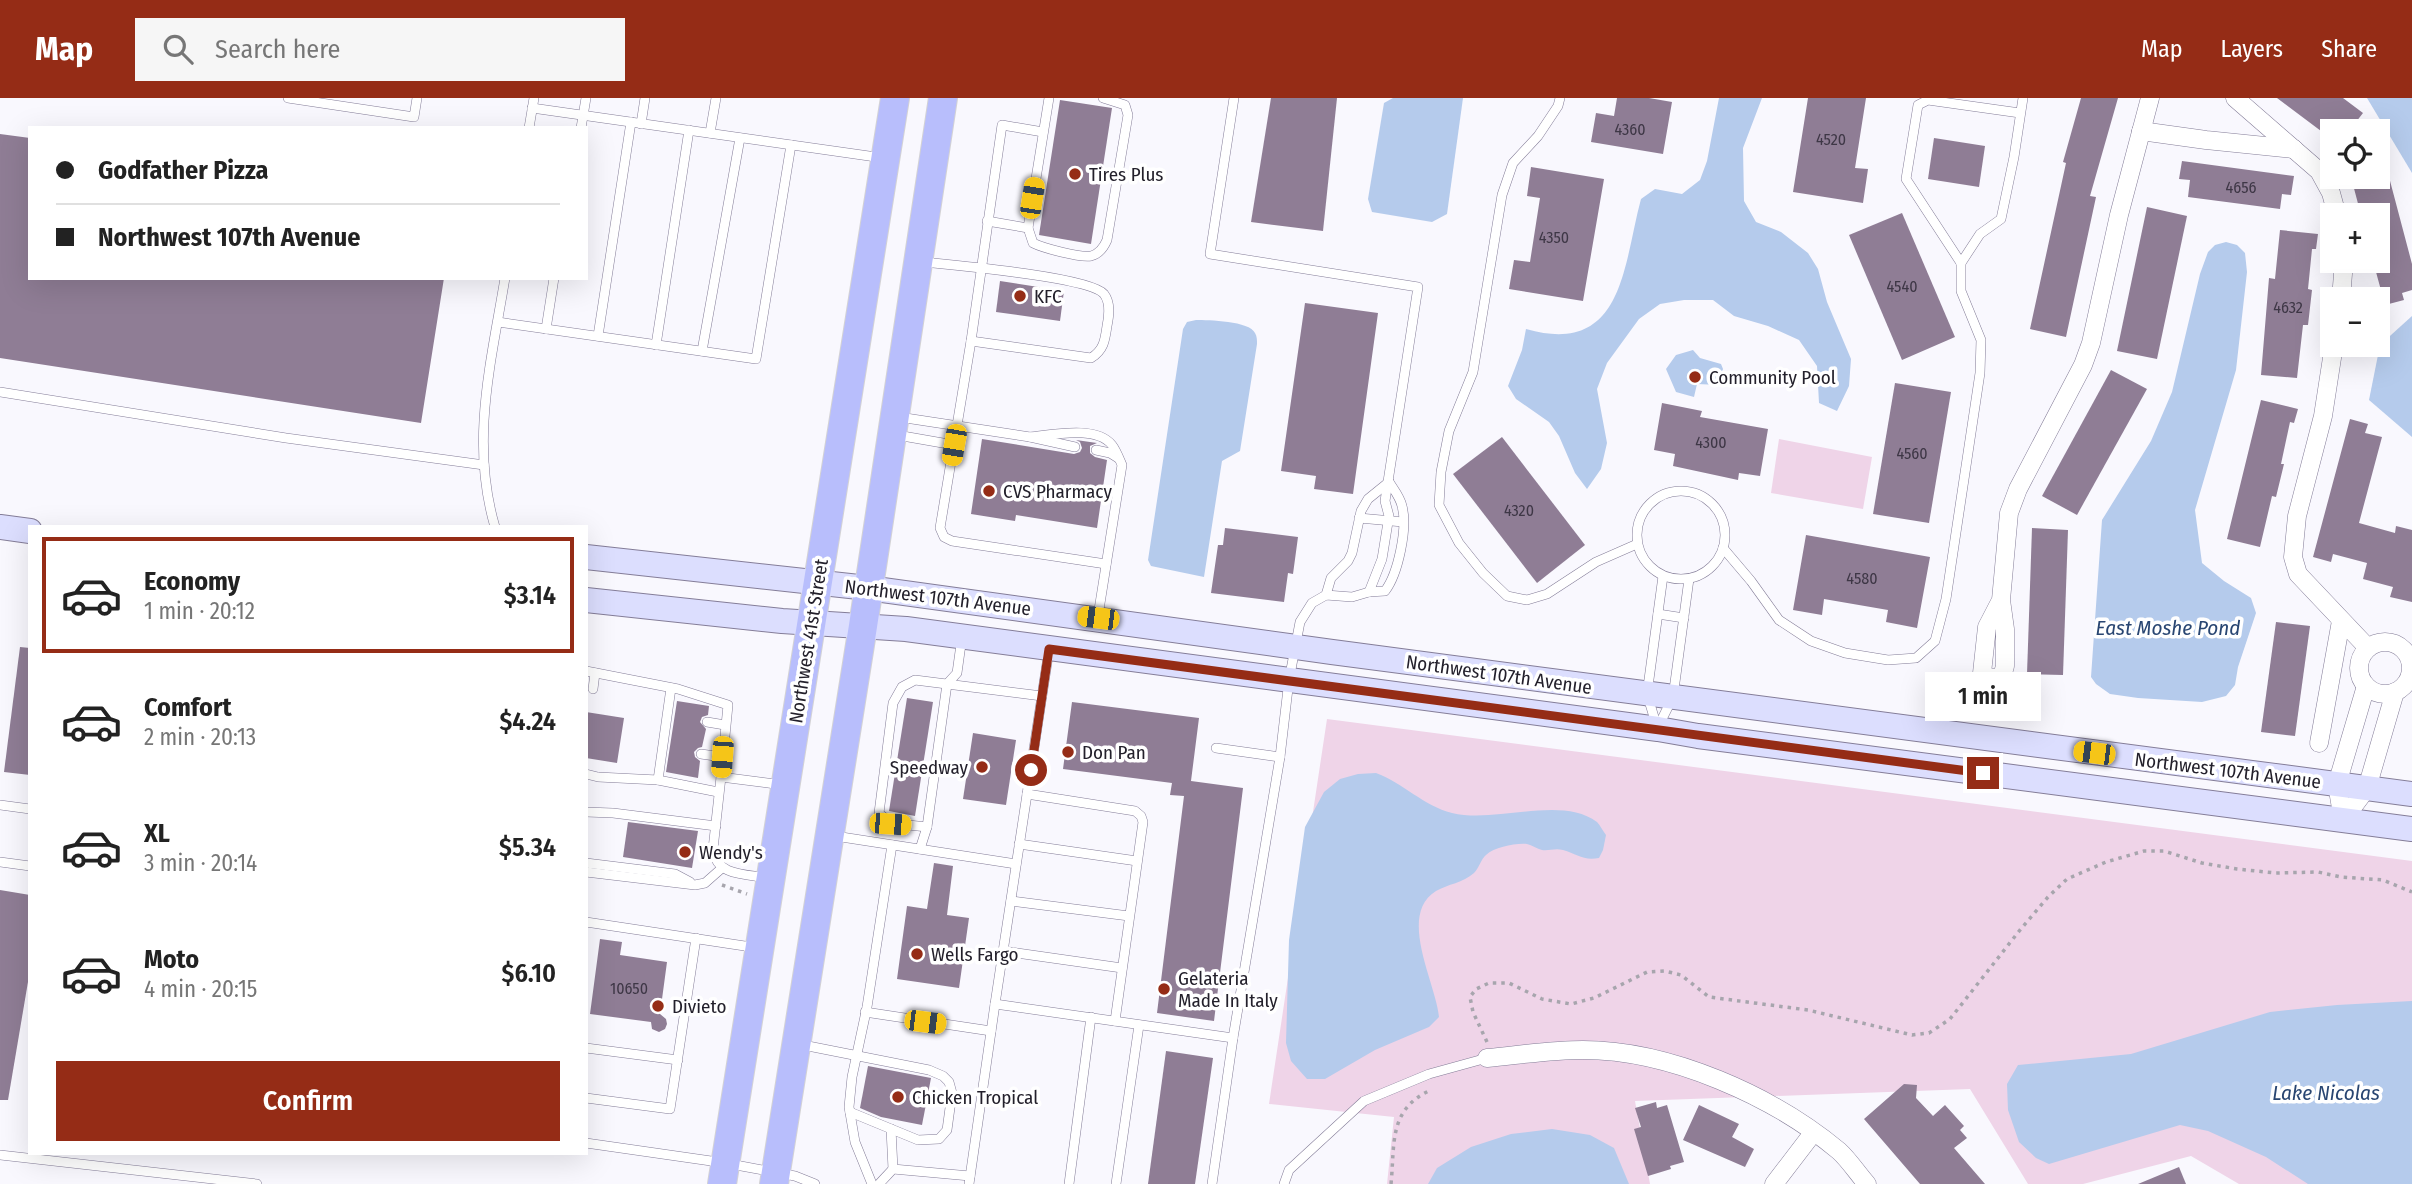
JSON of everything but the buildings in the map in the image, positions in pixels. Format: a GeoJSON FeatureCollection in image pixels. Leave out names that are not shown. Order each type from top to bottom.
{"type":"FeatureCollection","features":[{"type":"Feature","properties":{"kind":"main road","name":"Northwest 41st Street"},"geometry":{"type":"LineString","coordinates":[[724,1173],[759,949],[760,886],[785,786],[895,98]]}},
{"type":"Feature","properties":{"kind":"main road"},"geometry":{"type":"LineString","coordinates":[[775,1178],[863,626],[943,98]]}},
{"type":"Feature","properties":{"kind":"main road"},"geometry":{"type":"LineString","coordinates":[[0,527],[28,531]]}},
{"type":"Feature","properties":{"kind":"main road","name":"Northwest 107th Avenue"},"geometry":{"type":"LineString","coordinates":[[588,557],[868,587],[1296,647],[2412,794]]}},
{"type":"Feature","properties":{"kind":"main road","name":"Northwest 107th Avenue"},"geometry":{"type":"LineString","coordinates":[[588,601],[811,623],[906,629],[2412,829]]}},
{"type":"Feature","properties":{"kind":"street"},"geometry":{"type":"LineString","coordinates":[[2001,600],[2006,531],[2013,500],[2077,377],[2091,343],[2119,215],[2150,98]]}},
{"type":"Feature","properties":{"kind":"street"},"geometry":{"type":"LineString","coordinates":[[2235,98],[2325,178],[2333,203]]}},
{"type":"Feature","properties":{"kind":"street"},"geometry":{"type":"LineString","coordinates":[[2141,131],[2206,141],[2294,149]]}},
{"type":"Feature","properties":{"kind":"street"},"geometry":{"type":"LineString","coordinates":[[2332,357],[2323,416],[2297,516],[2293,557],[2298,574],[2368,648]]}},
{"type":"Feature","properties":{"kind":"street"},"geometry":{"type":"LineString","coordinates":[[2319,743],[2341,621]]}},
{"type":"Feature","properties":{"kind":"street"},"geometry":{"type":"LineString","coordinates":[[2383,641],[2399,645],[2410,658],[2411,675],[2402,688],[2383,694],[2366,686],[2361,679],[2360,662],[2368,648],[2383,641]]}},
{"type":"Feature","properties":{"kind":"street"},"geometry":{"type":"LineString","coordinates":[[2343,820],[2337,784],[2366,686]]}},
{"type":"Feature","properties":{"kind":"street"},"geometry":{"type":"LineString","coordinates":[[2343,820],[2367,788],[2395,692]]}},
{"type":"Feature","properties":{"kind":"street"},"geometry":{"type":"LineString","coordinates":[[2360,708],[2387,718]]}},
{"type":"Feature","properties":{"kind":"street"},"geometry":{"type":"LineString","coordinates":[[1487,1058],[1584,1050],[1642,1056],[1702,1072],[1778,1110],[1813,1133],[1840,1153],[1858,1181]]}},
{"type":"Feature","properties":{"kind":"street"},"geometry":{"type":"LineString","coordinates":[[1774,1184],[1813,1133]]}},
{"type":"Feature","properties":{"kind":"lane"},"geometry":{"type":"LineString","coordinates":[[288,98],[414,117],[417,98]]}},
{"type":"Feature","properties":{"kind":"lane"},"geometry":{"type":"LineString","coordinates":[[581,126],[586,98]]}},
{"type":"Feature","properties":{"kind":"lane"},"geometry":{"type":"LineString","coordinates":[[598,336],[636,123],[645,98]]}},
{"type":"Feature","properties":{"kind":"lane"},"geometry":{"type":"LineString","coordinates":[[710,134],[716,98]]}},
{"type":"Feature","properties":{"kind":"lane"},"geometry":{"type":"LineString","coordinates":[[1049,98],[1027,228],[1033,243],[1090,256],[1105,245],[1128,116],[1125,105],[1103,98]]}},
{"type":"Feature","properties":{"kind":"lane"},"geometry":{"type":"LineString","coordinates":[[1234,98],[1210,254],[1418,287],[1385,501],[1388,522],[1382,559],[1368,592]]}},
{"type":"Feature","properties":{"kind":"lane"},"geometry":{"type":"LineString","coordinates":[[1560,98],[1558,106],[1538,136],[1513,163],[1502,195],[1474,372],[1449,432],[1441,472],[1439,505],[1459,543],[1483,573],[1507,596],[1527,600],[1547,594],[1595,562],[1637,544]]}},
{"type":"Feature","properties":{"kind":"lane"},"geometry":{"type":"LineString","coordinates":[[1961,263],[1980,234],[2001,219],[2023,98]]}},
{"type":"Feature","properties":{"kind":"lane"},"geometry":{"type":"LineString","coordinates":[[1723,548],[1779,620],[1811,641],[1845,653],[1888,660],[1916,658],[1935,640],[1945,599],[1980,373],[1981,340],[1961,291],[1961,263],[1906,179],[1919,105],[1928,100],[2020,113]]}},
{"type":"Feature","properties":{"kind":"lane"},"geometry":{"type":"LineString","coordinates":[[529,126],[533,103],[583,115],[885,158]]}},
{"type":"Feature","properties":{"kind":"lane"},"geometry":{"type":"LineString","coordinates":[[1043,132],[1002,125],[941,533],[952,541],[1106,564]]}},
{"type":"Feature","properties":{"kind":"lane"},"geometry":{"type":"LineString","coordinates":[[656,345],[689,130]]}},
{"type":"Feature","properties":{"kind":"lane"},"geometry":{"type":"LineString","coordinates":[[702,351],[740,138]]}},
{"type":"Feature","properties":{"kind":"lane"},"geometry":{"type":"LineString","coordinates":[[498,321],[756,359],[791,145]]}},
{"type":"Feature","properties":{"kind":"lane"},"geometry":{"type":"LineString","coordinates":[[986,221],[1027,228]]}},
{"type":"Feature","properties":{"kind":"lane"},"geometry":{"type":"LineString","coordinates":[[918,261],[1085,285],[1103,293],[1108,311],[1104,345],[1097,354],[1086,358],[971,341]]}},
{"type":"Feature","properties":{"kind":"lane"},"geometry":{"type":"LineString","coordinates":[[495,525],[486,488],[482,441],[485,402],[505,280]]}},
{"type":"Feature","properties":{"kind":"lane"},"geometry":{"type":"LineString","coordinates":[[546,328],[554,280]]}},
{"type":"Feature","properties":{"kind":"lane"},"geometry":{"type":"LineString","coordinates":[[0,392],[286,438],[484,465]]}},
{"type":"Feature","properties":{"kind":"lane"},"geometry":{"type":"LineString","coordinates":[[893,425],[957,426],[1075,447]]}},
{"type":"Feature","properties":{"kind":"lane"},"geometry":{"type":"LineString","coordinates":[[893,425],[954,445]]}},
{"type":"Feature","properties":{"kind":"lane"},"geometry":{"type":"LineString","coordinates":[[1030,437],[1074,432],[1096,435],[1109,442],[1122,465],[1098,618]]}},
{"type":"Feature","properties":{"kind":"lane"},"geometry":{"type":"LineString","coordinates":[[1096,450],[1110,453],[1119,459]]}},
{"type":"Feature","properties":{"kind":"lane"},"geometry":{"type":"LineString","coordinates":[[1326,595],[1331,578],[1349,561],[1361,511],[1368,499],[1389,482]]}},
{"type":"Feature","properties":{"kind":"lane"},"geometry":{"type":"LineString","coordinates":[[1212,1184],[1233,1038],[1280,757],[1289,680],[1303,615],[1312,603],[1326,595],[1352,597],[1385,591],[1389,585],[1397,567],[1403,522],[1401,501],[1389,482]]}},
{"type":"Feature","properties":{"kind":"lane"},"geometry":{"type":"LineString","coordinates":[[1683,491],[1698,495],[1712,504],[1721,517],[1723,548],[1710,568],[1689,579],[1663,576],[1651,568],[1642,557],[1637,544],[1637,528],[1643,513],[1653,501],[1667,493],[1683,491]]}},
{"type":"Feature","properties":{"kind":"lane"},"geometry":{"type":"LineString","coordinates":[[1360,518],[1403,522]]}},
{"type":"Feature","properties":{"kind":"lane"},"geometry":{"type":"LineString","coordinates":[[1658,729],[1647,694],[1663,576]]}},
{"type":"Feature","properties":{"kind":"lane"},"geometry":{"type":"LineString","coordinates":[[1658,729],[1673,697],[1689,579]]}},
{"type":"Feature","properties":{"kind":"lane"},"geometry":{"type":"LineString","coordinates":[[1658,614],[1684,618]]}},
{"type":"Feature","properties":{"kind":"lane"},"geometry":{"type":"LineString","coordinates":[[920,849],[927,827],[947,684],[957,673],[962,637]]}},
{"type":"Feature","properties":{"kind":"lane"},"geometry":{"type":"LineString","coordinates":[[893,1169],[969,1180],[1049,649]]}},
{"type":"Feature","properties":{"kind":"lane"},"geometry":{"type":"LineString","coordinates":[[593,689],[591,672],[671,688],[728,705],[713,853],[722,868],[760,886]]}},
{"type":"Feature","properties":{"kind":"lane"},"geometry":{"type":"LineString","coordinates":[[927,827],[890,824],[879,813],[892,703],[902,687],[915,680],[1042,696]]}},
{"type":"Feature","properties":{"kind":"lane"},"geometry":{"type":"LineString","coordinates":[[658,780],[671,716],[671,688]]}},
{"type":"Feature","properties":{"kind":"lane"},"geometry":{"type":"LineString","coordinates":[[707,722],[725,726]]}},
{"type":"Feature","properties":{"kind":"lane"},"geometry":{"type":"LineString","coordinates":[[1216,748],[1280,757]]}},
{"type":"Feature","properties":{"kind":"lane"},"geometry":{"type":"LineString","coordinates":[[701,754],[722,757]]}},
{"type":"Feature","properties":{"kind":"lane"},"geometry":{"type":"LineString","coordinates":[[588,774],[658,780],[718,792]]}},
{"type":"Feature","properties":{"kind":"lane"},"geometry":{"type":"LineString","coordinates":[[721,777],[785,786]]}},
{"type":"Feature","properties":{"kind":"lane"},"geometry":{"type":"LineString","coordinates":[[1027,794],[1135,811],[1141,816],[1143,822],[1115,1021]]}},
{"type":"Feature","properties":{"kind":"lane"},"geometry":{"type":"LineString","coordinates":[[0,804],[28,809]]}},
{"type":"Feature","properties":{"kind":"lane"},"geometry":{"type":"LineString","coordinates":[[588,813],[716,826]]}},
{"type":"Feature","properties":{"kind":"lane"},"geometry":{"type":"LineString","coordinates":[[830,835],[1016,864]]}},
{"type":"Feature","properties":{"kind":"lane"},"geometry":{"type":"LineString","coordinates":[[1019,844],[1137,861]]}},
{"type":"Feature","properties":{"kind":"lane"},"geometry":{"type":"LineString","coordinates":[[872,1184],[855,1142],[850,1112],[852,1077],[892,845]]}},
{"type":"Feature","properties":{"kind":"lane"},"geometry":{"type":"LineString","coordinates":[[0,862],[28,866]]}},
{"type":"Feature","properties":{"kind":"lane"},"geometry":{"type":"LineString","coordinates":[[588,863],[675,874],[695,885]]}},
{"type":"Feature","properties":{"kind":"lane"},"geometry":{"type":"LineString","coordinates":[[588,872],[695,885],[705,883],[722,868]]}},
{"type":"Feature","properties":{"kind":"lane"},"geometry":{"type":"LineString","coordinates":[[1011,901],[1129,916]]}},
{"type":"Feature","properties":{"kind":"lane"},"geometry":{"type":"LineString","coordinates":[[588,922],[759,949]]}},
{"type":"Feature","properties":{"kind":"lane"},"geometry":{"type":"LineString","coordinates":[[588,1098],[670,1109],[696,938]]}},
{"type":"Feature","properties":{"kind":"lane"},"geometry":{"type":"LineString","coordinates":[[1003,951],[1122,968]]}},
{"type":"Feature","properties":{"kind":"lane"},"geometry":{"type":"LineString","coordinates":[[995,1004],[1233,1038]]}},
{"type":"Feature","properties":{"kind":"lane"},"geometry":{"type":"LineString","coordinates":[[865,1012],[991,1031]]}},
{"type":"Feature","properties":{"kind":"lane"},"geometry":{"type":"LineString","coordinates":[[1069,1184],[1091,1017]]}},
{"type":"Feature","properties":{"kind":"lane"},"geometry":{"type":"LineString","coordinates":[[1116,1184],[1139,1024]]}},
{"type":"Feature","properties":{"kind":"lane"},"geometry":{"type":"LineString","coordinates":[[797,1044],[929,1070],[943,1076],[949,1082],[952,1093],[947,1130],[939,1139],[918,1140],[850,1112]]}},
{"type":"Feature","properties":{"kind":"lane"},"geometry":{"type":"LineString","coordinates":[[588,1048],[678,1060]]}},
{"type":"Feature","properties":{"kind":"lane"},"geometry":{"type":"LineString","coordinates":[[1284,1184],[1289,1170],[1364,1101],[1429,1074],[1487,1058]]}},
{"type":"Feature","properties":{"kind":"lane"},"geometry":{"type":"LineString","coordinates":[[879,1184],[893,1169],[891,1129]]}},
{"type":"Feature","properties":{"kind":"lane"},"geometry":{"type":"LineString","coordinates":[[588,1143],[724,1173],[775,1178],[795,1176],[815,1184]]}},
{"type":"Feature","properties":{"kind":"lane"},"geometry":{"type":"LineString","coordinates":[[0,1155],[257,1184]]}},
{"type":"Feature","properties":{"kind":"path"},"geometry":{"type":"LineString","coordinates":[[1487,1058],[1489,1049],[1473,1012],[1470,997],[1476,989],[1489,983],[1509,983],[1542,999],[1571,1004],[1594,998],[1647,972],[1665,971],[1681,975],[1709,997],[1808,1010],[1912,1035],[1929,1033],[1950,1019],[2020,930],[2067,878],[2106,862],[2144,851],[2164,850],[2202,863],[2236,869],[2275,873],[2318,872],[2341,877],[2383,880],[2412,892]]}},
{"type":"Feature","properties":{"kind":"path"},"geometry":{"type":"LineString","coordinates":[[721,884],[760,886]]}},
{"type":"Feature","properties":{"kind":"path"},"geometry":{"type":"LineString","coordinates":[[1391,1184],[1398,1120],[1404,1108],[1417,1096],[1435,1088]]}},
{"type":"Feature","properties":{"kind":"shaded area"},"geometry":{"type":"Polygon","coordinates":[[[1779,439],[1872,457],[1863,509],[1771,493],[1779,439]]]}},
{"type":"Feature","properties":{"kind":"shaded area"},"geometry":{"type":"Polygon","coordinates":[[[1327,719],[2412,861],[2412,1184],[2239,1184],[2191,1156],[2083,1184],[2028,1184],[1970,1089],[1635,1101],[1650,1184],[1387,1184],[1394,1117],[1269,1104],[1327,719]]]}},
{"type":"Feature","properties":{"kind":"water"},"geometry":{"type":"Polygon","coordinates":[[[1393,98],[1463,98],[1447,214],[1432,222],[1372,212],[1368,199],[1384,103],[1393,98]]]}},
{"type":"Feature","properties":{"kind":"water"},"geometry":{"type":"Polygon","coordinates":[[[1719,98],[1762,98],[1743,148],[1744,201],[1756,222],[1781,232],[1808,253],[1818,269],[1827,302],[1851,359],[1849,386],[1837,411],[1819,403],[1817,366],[1799,340],[1768,326],[1734,316],[1713,300],[1684,300],[1660,304],[1639,319],[1607,363],[1597,389],[1607,443],[1601,469],[1587,489],[1575,473],[1559,436],[1549,422],[1516,399],[1508,386],[1522,350],[1526,329],[1558,334],[1583,330],[1601,318],[1623,277],[1641,199],[1655,189],[1682,194],[1700,180],[1707,161],[1719,98]]]}},
{"type":"Feature","properties":{"kind":"water"},"geometry":{"type":"Polygon","coordinates":[[[2367,98],[2412,98],[2412,173],[2390,136],[2390,119],[2380,119],[2367,98]]]}},
{"type":"Feature","properties":{"kind":"water","name":"East Moshe Pond"},"geometry":{"type":"Polygon","coordinates":[[[2226,242],[2237,245],[2245,253],[2247,272],[2236,370],[2195,510],[2202,563],[2251,598],[2256,613],[2238,667],[2235,685],[2226,696],[2202,702],[2110,694],[2091,677],[2102,520],[2151,441],[2172,392],[2200,274],[2208,252],[2215,245],[2226,242]]]}},
{"type":"Feature","properties":{"kind":"water"},"geometry":{"type":"Polygon","coordinates":[[[2412,316],[2412,437],[2369,400],[2378,357],[2390,357],[2390,336],[2412,316]]]}},
{"type":"Feature","properties":{"kind":"water"},"geometry":{"type":"Polygon","coordinates":[[[1196,320],[1245,326],[1252,329],[1257,337],[1240,451],[1222,461],[1204,577],[1151,566],[1148,560],[1183,329],[1187,322],[1196,320]]]}},
{"type":"Feature","properties":{"kind":"water","name":"Community Pool"},"geometry":{"type":"Polygon","coordinates":[[[1693,350],[1700,358],[1721,364],[1723,369],[1719,385],[1697,384],[1694,397],[1676,392],[1666,369],[1676,355],[1693,350]]]}},
{"type":"Feature","properties":{"kind":"water"},"geometry":{"type":"Polygon","coordinates":[[[1376,773],[1432,805],[1452,813],[1488,815],[1546,810],[1582,814],[1597,822],[1606,835],[1603,850],[1599,858],[1589,859],[1563,850],[1542,850],[1527,844],[1505,846],[1486,855],[1470,876],[1436,891],[1425,902],[1420,916],[1419,932],[1439,1017],[1429,1027],[1375,1050],[1325,1079],[1307,1079],[1291,1061],[1286,1043],[1289,940],[1305,827],[1324,792],[1340,779],[1376,773]]]}},
{"type":"Feature","properties":{"kind":"water","name":"Lake Nicolas"},"geometry":{"type":"Polygon","coordinates":[[[2412,1001],[2412,1184],[2308,1184],[2266,1157],[2208,1131],[2180,1125],[2049,1164],[2036,1158],[2019,1142],[2008,1110],[2007,1084],[2018,1065],[2131,1054],[2270,1012],[2412,1001]]]}},
{"type":"Feature","properties":{"kind":"water"},"geometry":{"type":"Polygon","coordinates":[[[1552,1129],[1590,1135],[1614,1148],[1629,1184],[1428,1184],[1437,1168],[1471,1147],[1511,1134],[1552,1129]]]}},
{"type":"Feature","properties":{"kind":"place","name":"Tires Plus"},"geometry":{"type":"Point","coordinates":[1075,174]}},
{"type":"Feature","properties":{"kind":"place","name":"KFC"},"geometry":{"type":"Point","coordinates":[1020,296]}},
{"type":"Feature","properties":{"kind":"place","name":"Community Pool"},"geometry":{"type":"Point","coordinates":[1695,377]}},
{"type":"Feature","properties":{"kind":"place","name":"CVS Pharmacy"},"geometry":{"type":"Point","coordinates":[989,491]}},
{"type":"Feature","properties":{"kind":"place","name":"Don Pan"},"geometry":{"type":"Point","coordinates":[1068,752]}},
{"type":"Feature","properties":{"kind":"place","name":"Speedway"},"geometry":{"type":"Point","coordinates":[982,767]}},
{"type":"Feature","properties":{"kind":"place","name":"Wendy's"},"geometry":{"type":"Point","coordinates":[685,852]}},
{"type":"Feature","properties":{"kind":"place","name":"Wells Fargo"},"geometry":{"type":"Point","coordinates":[917,954]}},
{"type":"Feature","properties":{"kind":"place","name":"Gelateria Made In Italy"},"geometry":{"type":"Point","coordinates":[1164,989]}},
{"type":"Feature","properties":{"kind":"place","name":"Divieto"},"geometry":{"type":"Point","coordinates":[658,1006]}},
{"type":"Feature","properties":{"kind":"place","name":"Chicken Tropical"},"geometry":{"type":"Point","coordinates":[898,1097]}},
{"type":"Feature","properties":{"kind":"route"},"geometry":{"type":"LineString","coordinates":[[1031,770],[1049,649],[1983,773]]}}]}
